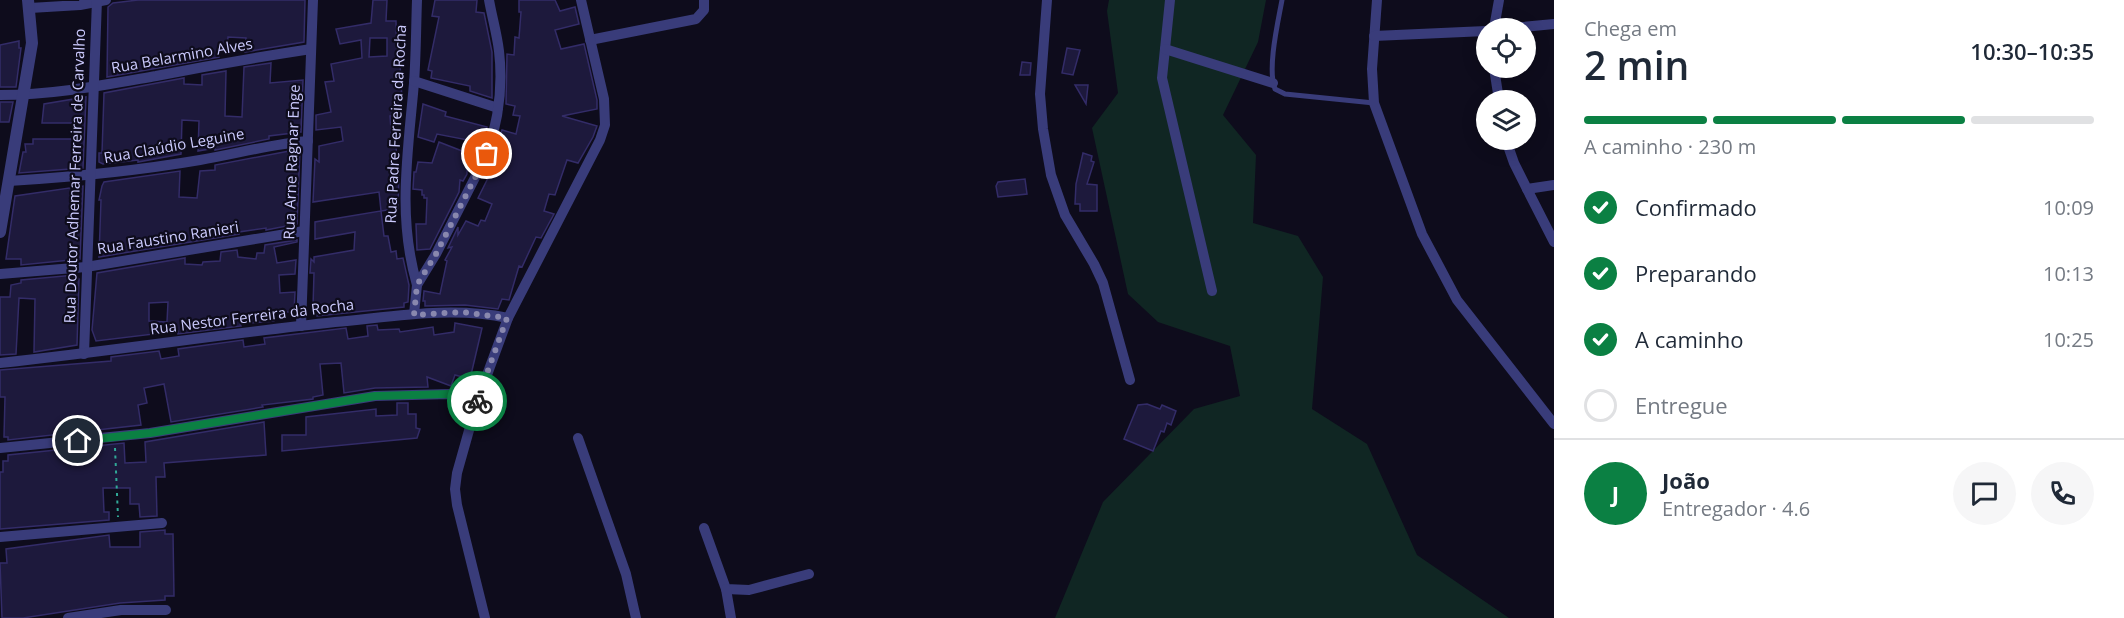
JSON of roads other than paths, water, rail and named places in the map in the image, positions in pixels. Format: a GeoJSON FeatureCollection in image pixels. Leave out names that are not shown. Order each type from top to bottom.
{"type":"FeatureCollection","features":[{"type":"Feature","properties":{"kind":"street","name":"Rua Arne Ragnar Enge"},"geometry":{"type":"LineString","coordinates":[[301,326],[313,0]]}},
{"type":"Feature","properties":{"kind":"street","name":"Rua Padre Ferreira da Rocha"},"geometry":{"type":"LineString","coordinates":[[414,315],[417,285],[405,221],[417,0]]}},
{"type":"Feature","properties":{"kind":"street","name":"Rua Padre Ferreira da Rocha"},"geometry":{"type":"LineString","coordinates":[[417,285],[436,254],[487,154],[492,139],[498,108],[500,58],[489,0]]}},
{"type":"Feature","properties":{"kind":"street"},"geometry":{"type":"LineString","coordinates":[[485,618],[461,522],[455,489],[457,472],[477,402],[507,318],[595,150],[605,125],[604,99],[581,0]]}},
{"type":"Feature","properties":{"kind":"street"},"geometry":{"type":"LineString","coordinates":[[590,40],[696,19],[704,10],[704,0]]}},
{"type":"Feature","properties":{"kind":"street"},"geometry":{"type":"LineString","coordinates":[[1047,0],[1040,94],[1051,175],[1065,216],[1103,283],[1131,380]]}},
{"type":"Feature","properties":{"kind":"street"},"geometry":{"type":"LineString","coordinates":[[1170,0],[1162,78],[1212,291]]}},
{"type":"Feature","properties":{"kind":"street"},"geometry":{"type":"LineString","coordinates":[[1377,0],[1372,69],[1374,103],[1418,223],[1438,267],[1457,300],[1554,424]]}},
{"type":"Feature","properties":{"kind":"street"},"geometry":{"type":"LineString","coordinates":[[1496,18],[1499,0]]}},
{"type":"Feature","properties":{"kind":"street"},"geometry":{"type":"LineString","coordinates":[[0,232],[32,43],[29,4],[62,7],[100,1]]}},
{"type":"Feature","properties":{"kind":"street","name":"Rua Doutor Adhemar Ferreira de Carvalho"},"geometry":{"type":"LineString","coordinates":[[84,354],[94,87],[100,1]]}},
{"type":"Feature","properties":{"kind":"street"},"geometry":{"type":"LineString","coordinates":[[1536,26],[1554,24]]}},
{"type":"Feature","properties":{"kind":"street"},"geometry":{"type":"LineString","coordinates":[[1374,36],[1476,31]]}},
{"type":"Feature","properties":{"kind":"street","name":"Rua Belarmino Alves"},"geometry":{"type":"LineString","coordinates":[[0,95],[23,95],[94,87],[311,49]]}},
{"type":"Feature","properties":{"kind":"street"},"geometry":{"type":"LineString","coordinates":[[1165,49],[1273,83]]}},
{"type":"Feature","properties":{"kind":"street"},"geometry":{"type":"LineString","coordinates":[[414,81],[498,108]]}},
{"type":"Feature","properties":{"kind":"street","name":"Rua Claúdio Leguine"},"geometry":{"type":"LineString","coordinates":[[9,181],[91,176],[200,160],[270,144],[308,141]]}},
{"type":"Feature","properties":{"kind":"street"},"geometry":{"type":"LineString","coordinates":[[1509,150],[1554,242]]}},
{"type":"Feature","properties":{"kind":"street"},"geometry":{"type":"LineString","coordinates":[[1527,189],[1554,185]]}},
{"type":"Feature","properties":{"kind":"street","name":"Rua Faustino Ranieri"},"geometry":{"type":"LineString","coordinates":[[0,274],[86,267],[304,231]]}},
{"type":"Feature","properties":{"kind":"street","name":"Rua Nestor Ferreira da Rocha"},"geometry":{"type":"LineString","coordinates":[[0,363],[84,354],[201,336],[414,315],[462,312],[507,318]]}},
{"type":"Feature","properties":{"kind":"street"},"geometry":{"type":"LineString","coordinates":[[0,448],[114,437],[375,396],[449,394],[477,402]]}},
{"type":"Feature","properties":{"kind":"street"},"geometry":{"type":"LineString","coordinates":[[578,438],[626,574],[636,618]]}},
{"type":"Feature","properties":{"kind":"street"},"geometry":{"type":"LineString","coordinates":[[0,537],[162,523]]}},
{"type":"Feature","properties":{"kind":"street"},"geometry":{"type":"LineString","coordinates":[[704,528],[726,589],[731,618]]}},
{"type":"Feature","properties":{"kind":"street"},"geometry":{"type":"LineString","coordinates":[[726,589],[749,590],[809,574]]}},
{"type":"Feature","properties":{"kind":"street"},"geometry":{"type":"LineString","coordinates":[[68,618],[121,610],[166,609]]}},
{"type":"Feature","properties":{"kind":"lane"},"geometry":{"type":"LineString","coordinates":[[1282,0],[1274,50],[1273,83],[1279,93],[1374,103]]}}]}
